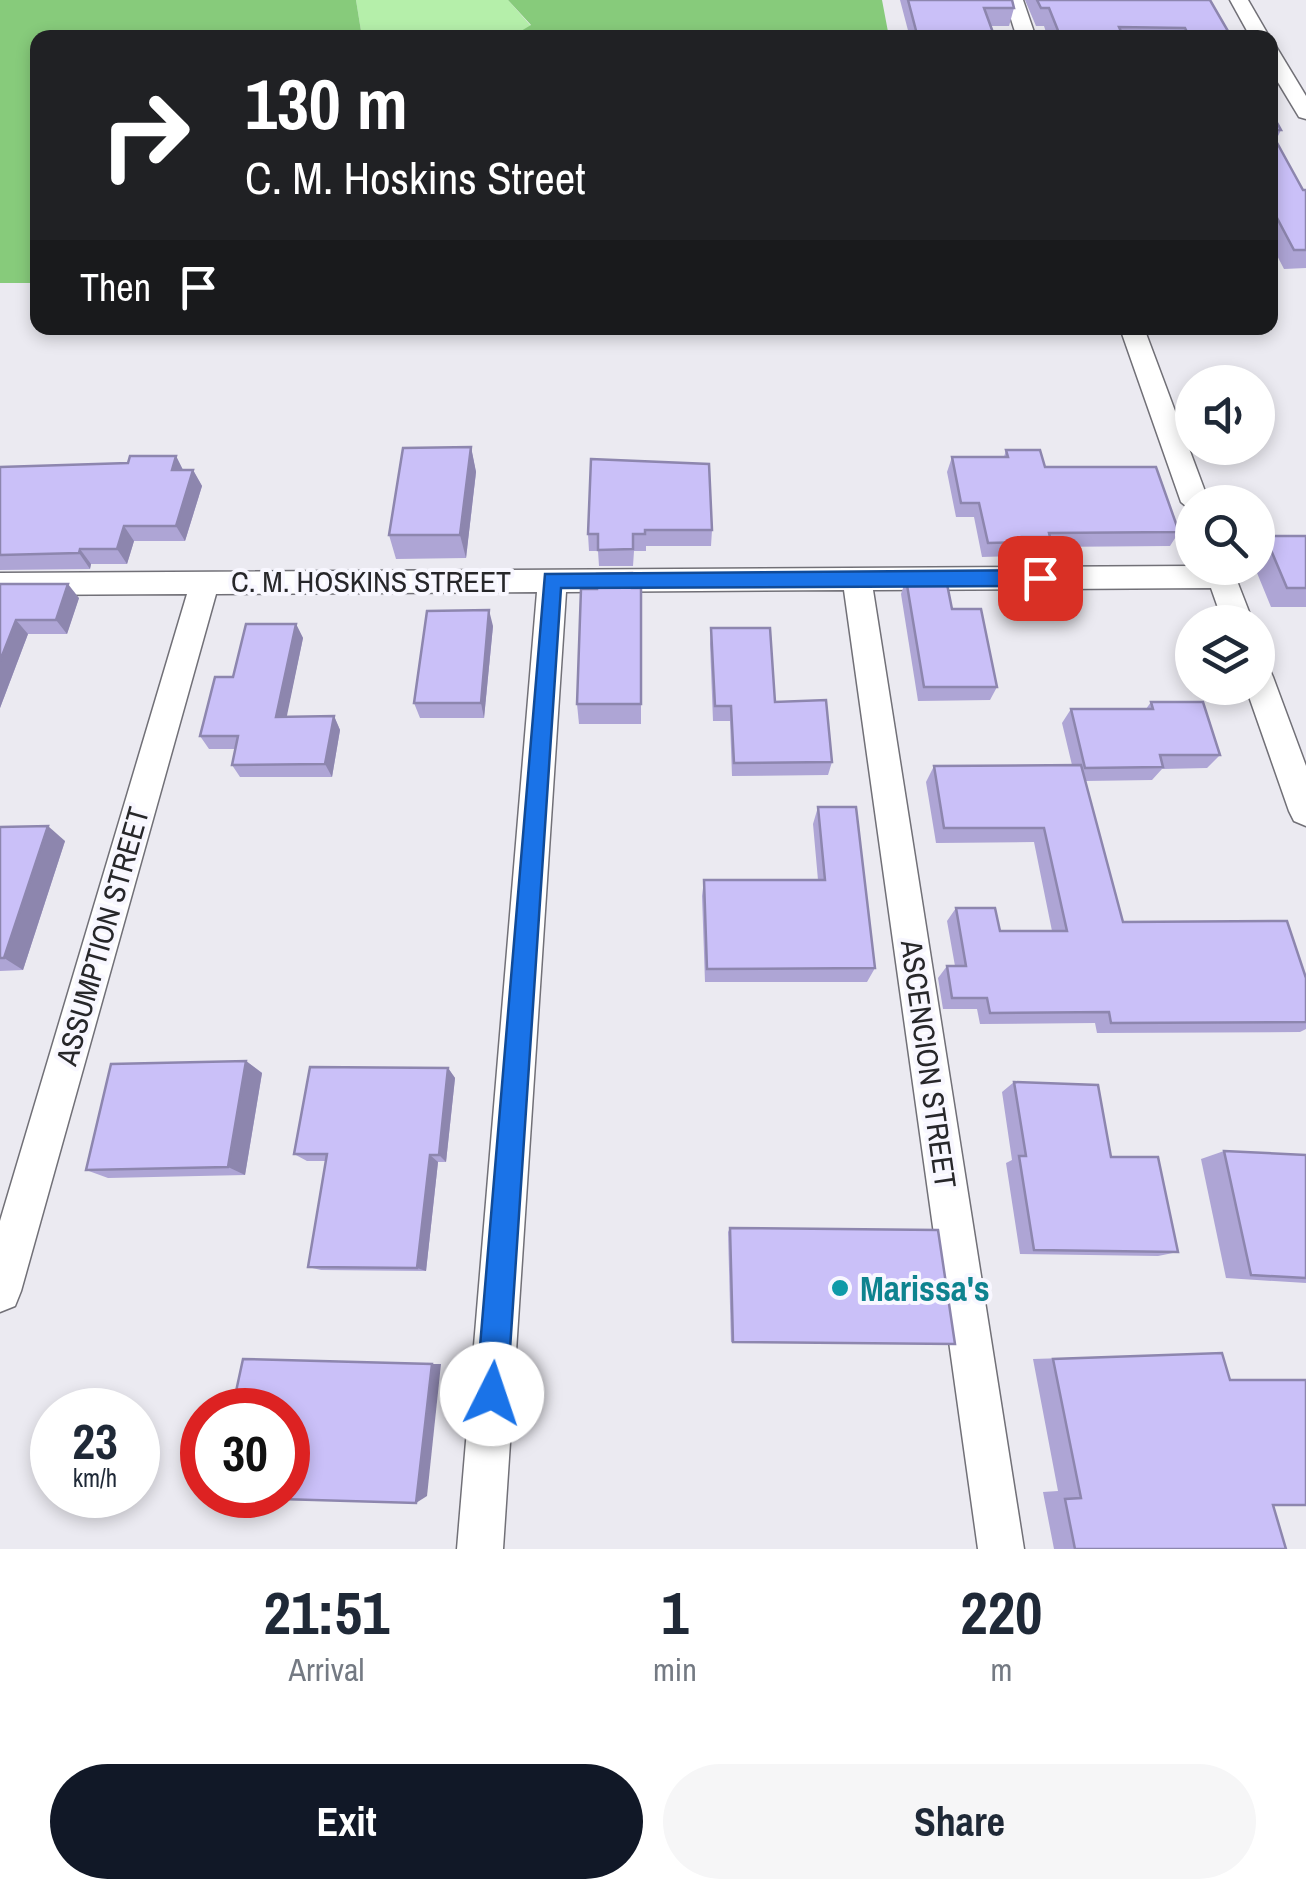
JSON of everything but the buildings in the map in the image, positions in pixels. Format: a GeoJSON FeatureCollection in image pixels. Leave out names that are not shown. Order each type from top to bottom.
{"type":"FeatureCollection","features":[{"type":"Feature","properties":{"kind":"street"},"geometry":{"type":"LineString","coordinates":[[1014,0],[1024,30]]}},
{"type":"Feature","properties":{"kind":"street"},"geometry":{"type":"LineString","coordinates":[[1240,0],[1257,30]]}},
{"type":"Feature","properties":{"kind":"street"},"geometry":{"type":"LineString","coordinates":[[1278,66],[1306,113]]}},
{"type":"Feature","properties":{"kind":"street"},"geometry":{"type":"LineString","coordinates":[[1135,335],[1189,485]]}},
{"type":"Feature","properties":{"kind":"street","name":"C. M. HOSKINS STREET"},"geometry":{"type":"LineString","coordinates":[[0,584],[1175,573]]}},
{"type":"Feature","properties":{"kind":"street","name":"ASCENCION STREET"},"geometry":{"type":"LineString","coordinates":[[858,578],[1001,1549]]}},
{"type":"Feature","properties":{"kind":"street"},"geometry":{"type":"LineString","coordinates":[[480,1549],[552,580]]}},
{"type":"Feature","properties":{"kind":"street","name":"ASSUMPTION STREET"},"geometry":{"type":"LineString","coordinates":[[0,1291],[205,581]]}},
{"type":"Feature","properties":{"kind":"street"},"geometry":{"type":"LineString","coordinates":[[1268,705],[1306,811]]}},
{"type":"Feature","properties":{"kind":"green space"},"geometry":{"type":"Polygon","coordinates":[[[0,0],[356,0],[361,30],[30,30],[30,283],[0,283],[0,0]]]}},
{"type":"Feature","properties":{"kind":"green space"},"geometry":{"type":"Polygon","coordinates":[[[356,0],[508,0],[531,26],[524,30],[361,30],[356,0]]]}},
{"type":"Feature","properties":{"kind":"green space"},"geometry":{"type":"Polygon","coordinates":[[[508,0],[882,0],[888,30],[523,30],[531,25],[508,0]]]}},
{"type":"Feature","properties":{"kind":"place","name":"Marissa's"},"geometry":{"type":"Point","coordinates":[840,1288]}},
{"type":"Feature","properties":{"kind":"route"},"geometry":{"type":"LineString","coordinates":[[492,1394],[552,580],[1040,578]]}}]}
